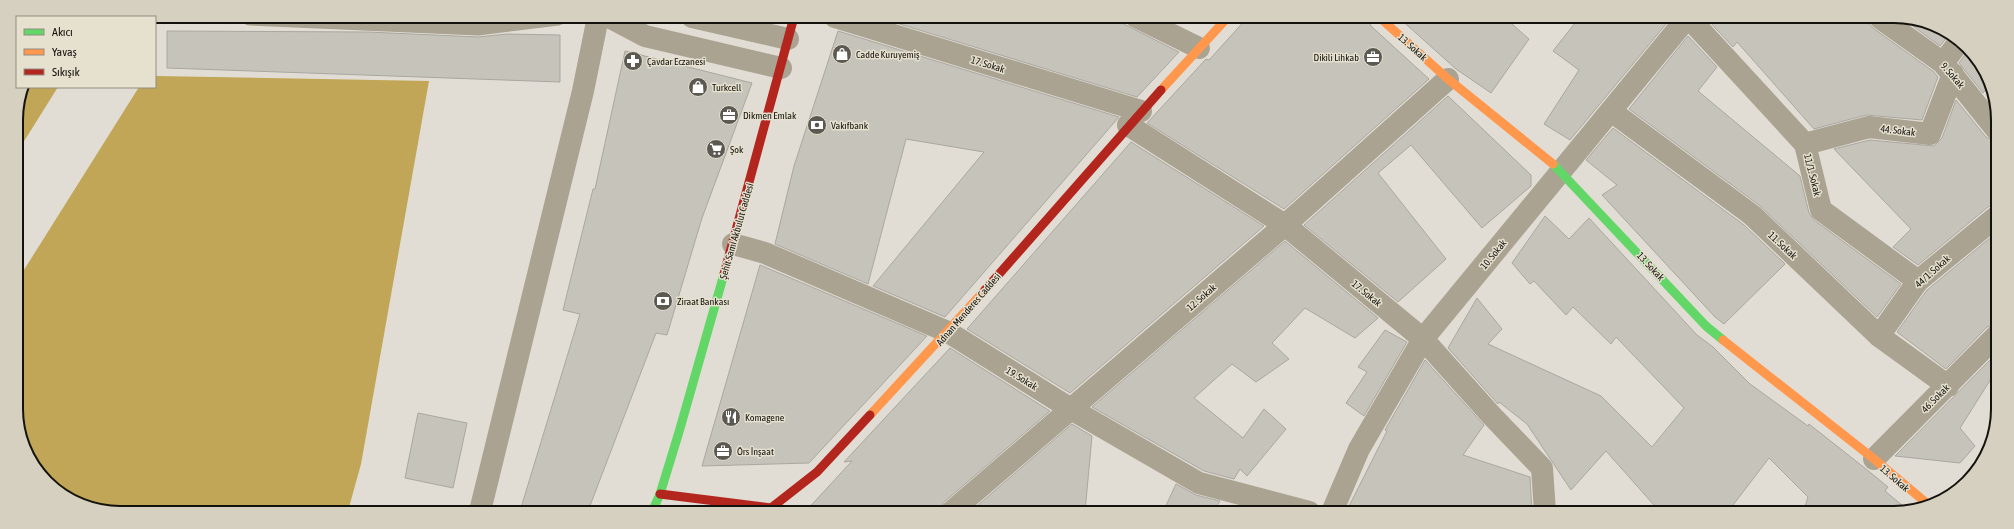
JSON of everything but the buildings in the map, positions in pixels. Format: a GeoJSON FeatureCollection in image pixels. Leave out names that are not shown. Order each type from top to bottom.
{"type":"FeatureCollection","features":[{"type":"Feature","properties":{"kind":"street"},"geometry":{"type":"LineString","coordinates":[[481,506],[581,98],[597,23]]}},
{"type":"Feature","properties":{"kind":"street"},"geometry":{"type":"LineString","coordinates":[[620,23],[645,36],[781,68]]}},
{"type":"Feature","properties":{"kind":"street"},"geometry":{"type":"LineString","coordinates":[[718,23],[788,39]]}},
{"type":"Feature","properties":{"kind":"street","name":"Şehit Sami Akbulut Caddesi"},"geometry":{"type":"LineString","coordinates":[[655,506],[660,494],[733,244],[792,23]]}},
{"type":"Feature","properties":{"kind":"street","name":"17. Sokak"},"geometry":{"type":"LineString","coordinates":[[853,23],[1134,118],[1285,225],[1423,339],[1492,416],[1542,468],[1545,506]]}},
{"type":"Feature","properties":{"kind":"street"},"geometry":{"type":"LineString","coordinates":[[1148,23],[1200,48]]}},
{"type":"Feature","properties":{"kind":"street","name":"Adnan Menderes Caddesi"},"geometry":{"type":"LineString","coordinates":[[778,506],[817,472],[948,332],[1134,118],[1223,23]]}},
{"type":"Feature","properties":{"kind":"street","name":"13. Sokak"},"geometry":{"type":"LineString","coordinates":[[1386,23],[1448,79],[1561,170],[1706,326],[1874,459],[1924,501]]}},
{"type":"Feature","properties":{"kind":"street","name":"10. Sokak"},"geometry":{"type":"LineString","coordinates":[[1335,506],[1359,450],[1423,339],[1684,23]]}},
{"type":"Feature","properties":{"kind":"street","name":"11/1. Sokak"},"geometry":{"type":"LineString","coordinates":[[1693,23],[1805,144],[1821,210],[1918,281]]}},
{"type":"Feature","properties":{"kind":"street","name":"9. Sokak"},"geometry":{"type":"LineString","coordinates":[[1887,23],[1948,68],[1991,123]]}},
{"type":"Feature","properties":{"kind":"street","name":"44. Sokak"},"geometry":{"type":"LineString","coordinates":[[1805,144],[1869,127],[1930,134],[1948,68],[1957,46]]}},
{"type":"Feature","properties":{"kind":"street","name":"12. Sokak"},"geometry":{"type":"LineString","coordinates":[[958,506],[1285,225],[1448,79]]}},
{"type":"Feature","properties":{"kind":"street","name":"11. Sokak"},"geometry":{"type":"LineString","coordinates":[[1612,111],[1752,215],[1880,336],[1948,386]]}},
{"type":"Feature","properties":{"kind":"street","name":"44/1. Sokak"},"geometry":{"type":"LineString","coordinates":[[1880,336],[1918,281],[1991,221]]}},
{"type":"Feature","properties":{"kind":"street","name":"19. Sokak"},"geometry":{"type":"LineString","coordinates":[[733,244],[766,253],[948,332],[1071,409],[1199,483],[1287,506]]}},
{"type":"Feature","properties":{"kind":"street","name":"46. Sokak"},"geometry":{"type":"LineString","coordinates":[[1874,459],[1991,341]]}},
{"type":"Feature","properties":{"kind":"street","name":"Adnan Menderes Caddesi"},"geometry":{"type":"LineString","coordinates":[[660,494],[745,506]]}},
{"type":"Feature","properties":{"kind":"lane"},"geometry":{"type":"LineString","coordinates":[[410,23],[478,26],[502,23]]}},
{"type":"Feature","properties":{"kind":"shaded area"},"geometry":{"type":"Polygon","coordinates":[[[156,76],[429,81],[361,464],[349,506],[113,506],[89,501],[71,493],[61,486],[51,478],[36,458],[30,446],[25,428],[23,416],[23,271],[138,88],[156,88],[156,76]]]}},
{"type":"Feature","properties":{"kind":"shaded area"},"geometry":{"type":"Polygon","coordinates":[[[28,88],[57,88],[23,143],[23,113],[28,88]]]}},
{"type":"Feature","properties":{"kind":"traffic: fast"},"geometry":{"type":"LineString","coordinates":[[1553,164],[1706,326],[1723,340]]}},
{"type":"Feature","properties":{"kind":"traffic: fast"},"geometry":{"type":"LineString","coordinates":[[655,506],[660,494],[679,432],[724,274]]}},
{"type":"Feature","properties":{"kind":"traffic: slow"},"geometry":{"type":"LineString","coordinates":[[1161,90],[1222,23]]}},
{"type":"Feature","properties":{"kind":"traffic: slow"},"geometry":{"type":"LineString","coordinates":[[1386,23],[1448,79],[1553,164]]}},
{"type":"Feature","properties":{"kind":"traffic: slow"},"geometry":{"type":"LineString","coordinates":[[870,415],[985,290]]}},
{"type":"Feature","properties":{"kind":"traffic: slow"},"geometry":{"type":"LineString","coordinates":[[1723,340],[1874,459],[1924,501]]}},
{"type":"Feature","properties":{"kind":"traffic: jam"},"geometry":{"type":"LineString","coordinates":[[724,274],[792,23]]}},
{"type":"Feature","properties":{"kind":"traffic: jam"},"geometry":{"type":"LineString","coordinates":[[985,290],[1161,90]]}},
{"type":"Feature","properties":{"kind":"traffic: jam"},"geometry":{"type":"LineString","coordinates":[[774,506],[817,472],[870,415]]}},
{"type":"Feature","properties":{"kind":"traffic: jam"},"geometry":{"type":"LineString","coordinates":[[660,494],[755,506]]}},
{"type":"Feature","properties":{"kind":"place","name":"Cadde Kuruyemiş"},"geometry":{"type":"Point","coordinates":[842,54]}},
{"type":"Feature","properties":{"kind":"place","name":"Dikili Lihkab"},"geometry":{"type":"Point","coordinates":[1373,57]}},
{"type":"Feature","properties":{"kind":"place","name":"Çavdar Eczanesi"},"geometry":{"type":"Point","coordinates":[633,61]}},
{"type":"Feature","properties":{"kind":"place","name":"Turkcell"},"geometry":{"type":"Point","coordinates":[698,87]}},
{"type":"Feature","properties":{"kind":"place","name":"Dikmen Emlak"},"geometry":{"type":"Point","coordinates":[729,115]}},
{"type":"Feature","properties":{"kind":"place","name":"Vakıfbank"},"geometry":{"type":"Point","coordinates":[817,125]}},
{"type":"Feature","properties":{"kind":"place","name":"Şok"},"geometry":{"type":"Point","coordinates":[716,149]}},
{"type":"Feature","properties":{"kind":"place","name":"Ziraat Bankası"},"geometry":{"type":"Point","coordinates":[663,301]}},
{"type":"Feature","properties":{"kind":"place","name":"Komagene"},"geometry":{"type":"Point","coordinates":[731,417]}},
{"type":"Feature","properties":{"kind":"place","name":"Örs İnşaat"},"geometry":{"type":"Point","coordinates":[723,451]}}]}
